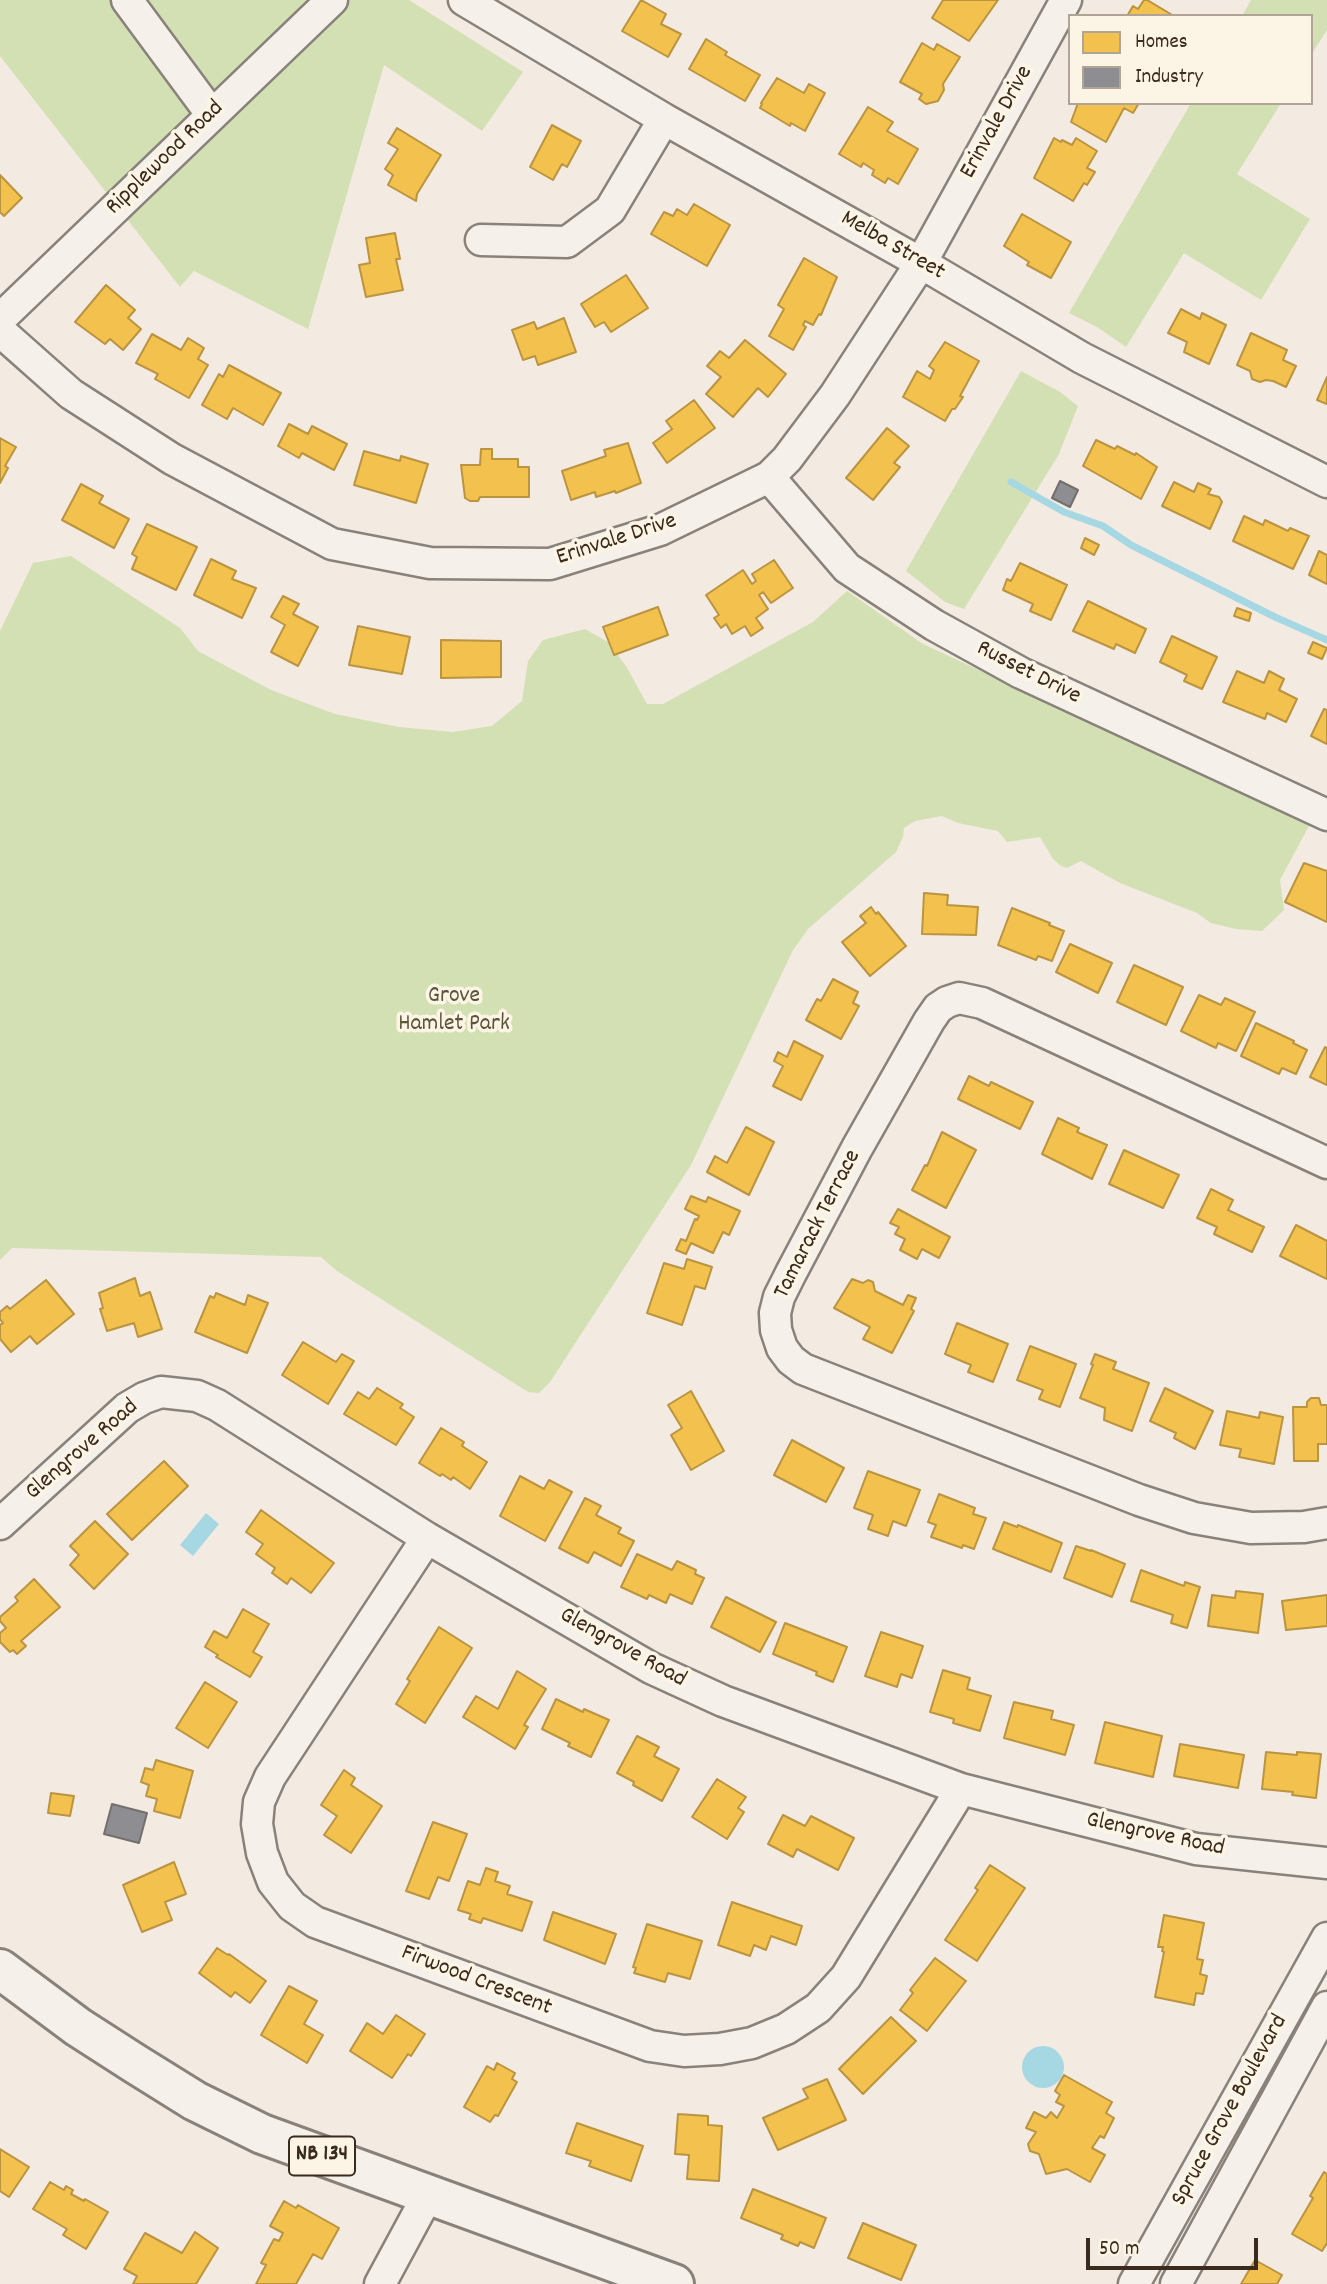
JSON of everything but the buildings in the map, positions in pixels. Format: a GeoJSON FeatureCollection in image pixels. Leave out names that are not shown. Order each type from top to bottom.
{"type":"FeatureCollection","features":[{"type":"Feature","properties":{"kind":"main road","name":"NB 134"},"geometry":{"type":"LineString","coordinates":[[0,1969],[78,2027],[195,2101],[262,2134],[674,2284]]}},
{"type":"Feature","properties":{"kind":"street"},"geometry":{"type":"LineString","coordinates":[[127,0],[212,115]]}},
{"type":"Feature","properties":{"kind":"street","name":"Ripplewood Road"},"geometry":{"type":"LineString","coordinates":[[0,318],[332,0]]}},
{"type":"Feature","properties":{"kind":"street","name":"Melba Street"},"geometry":{"type":"LineString","coordinates":[[464,0],[664,119],[921,263],[1082,358],[1327,482]]}},
{"type":"Feature","properties":{"kind":"street","name":"Erinvale Drive"},"geometry":{"type":"LineString","coordinates":[[0,331],[71,394],[172,460],[332,544],[430,563],[550,564],[660,530],[769,477],[787,459],[835,396],[921,263],[1066,0]]}},
{"type":"Feature","properties":{"kind":"street"},"geometry":{"type":"LineString","coordinates":[[481,240],[567,242],[610,210],[664,119]]}},
{"type":"Feature","properties":{"kind":"street","name":"Russet Drive"},"geometry":{"type":"LineString","coordinates":[[769,477],[847,568],[934,625],[1021,673],[1327,815]]}},
{"type":"Feature","properties":{"kind":"street","name":"Tamarack Terrace"},"geometry":{"type":"LineString","coordinates":[[1327,1163],[982,1003],[970,999],[947,1002],[938,1008],[929,1021],[857,1148],[779,1297],[775,1313],[776,1331],[782,1348],[791,1360],[803,1369],[1139,1500],[1194,1518],[1251,1528],[1304,1527],[1327,1523]]}},
{"type":"Feature","properties":{"kind":"street","name":"Glengrove Road"},"geometry":{"type":"LineString","coordinates":[[0,1524],[127,1408],[161,1392],[197,1396],[217,1405],[427,1538],[663,1674],[723,1701],[961,1789],[1196,1849],[1327,1863]]}},
{"type":"Feature","properties":{"kind":"street","name":"Firwood Crescent"},"geometry":{"type":"LineString","coordinates":[[427,1538],[270,1777],[259,1802],[257,1824],[261,1853],[273,1882],[292,1906],[315,1922],[650,2046],[684,2051],[720,2049],[752,2043],[786,2029],[818,2008],[846,1978],[961,1789]]}},
{"type":"Feature","properties":{"kind":"street","name":"Spruce Grove Boulevard"},"geometry":{"type":"LineString","coordinates":[[1134,2284],[1327,1938]]}},
{"type":"Feature","properties":{"kind":"street","name":"Spruce Grove Boulevard"},"geometry":{"type":"LineString","coordinates":[[1176,2284],[1327,2007]]}},
{"type":"Feature","properties":{"kind":"street"},"geometry":{"type":"LineString","coordinates":[[380,2284],[428,2195]]}},
{"type":"Feature","properties":{"kind":"green space"},"geometry":{"type":"Polygon","coordinates":[[[0,0],[409,0],[523,72],[482,131],[384,65],[308,329],[194,271],[180,287],[0,56],[0,0]]]}},
{"type":"Feature","properties":{"kind":"green space"},"geometry":{"type":"Polygon","coordinates":[[[1251,0],[1327,0],[1327,30],[1313,52],[1313,14],[1243,14],[1251,0]]]}},
{"type":"Feature","properties":{"kind":"green space"},"geometry":{"type":"Polygon","coordinates":[[[1190,105],[1280,105],[1237,174],[1310,219],[1261,300],[1184,253],[1126,347],[1097,327],[1069,313],[1190,105]]]}},
{"type":"Feature","properties":{"kind":"green space"},"geometry":{"type":"Polygon","coordinates":[[[1021,371],[1060,392],[1078,406],[1059,454],[964,609],[945,602],[906,571],[1021,371]]]}},
{"type":"Feature","properties":{"kind":"green space","name":"Grove Hamlet Park"},"geometry":{"type":"Polygon","coordinates":[[[71,556],[180,628],[198,651],[271,690],[335,714],[399,727],[453,732],[492,726],[522,701],[528,661],[543,640],[585,629],[608,642],[626,666],[647,704],[663,704],[813,622],[847,591],[923,644],[1310,824],[1280,880],[1284,910],[1262,931],[1211,923],[1197,913],[1120,883],[1081,861],[1067,868],[1061,866],[1053,859],[1040,837],[1007,842],[998,831],[958,823],[942,816],[915,821],[904,828],[896,852],[808,929],[793,950],[691,1165],[550,1382],[539,1393],[528,1392],[337,1271],[321,1257],[12,1248],[0,1260],[0,631],[33,563],[71,556]]]}},
{"type":"Feature","properties":{"kind":"water"},"geometry":{"type":"Polygon","coordinates":[[[206,1513],[219,1524],[193,1556],[180,1545],[206,1513]]]}},
{"type":"Feature","properties":{"kind":"water"},"geometry":{"type":"Polygon","coordinates":[[[1043,2046],[1058,2052],[1064,2067],[1058,2082],[1043,2088],[1028,2082],[1022,2067],[1028,2052],[1043,2046]]]}},
{"type":"Feature","properties":{"kind":"waterway"},"geometry":{"type":"LineString","coordinates":[[1011,482],[1064,512],[1103,526],[1131,545],[1327,640]]}}]}
